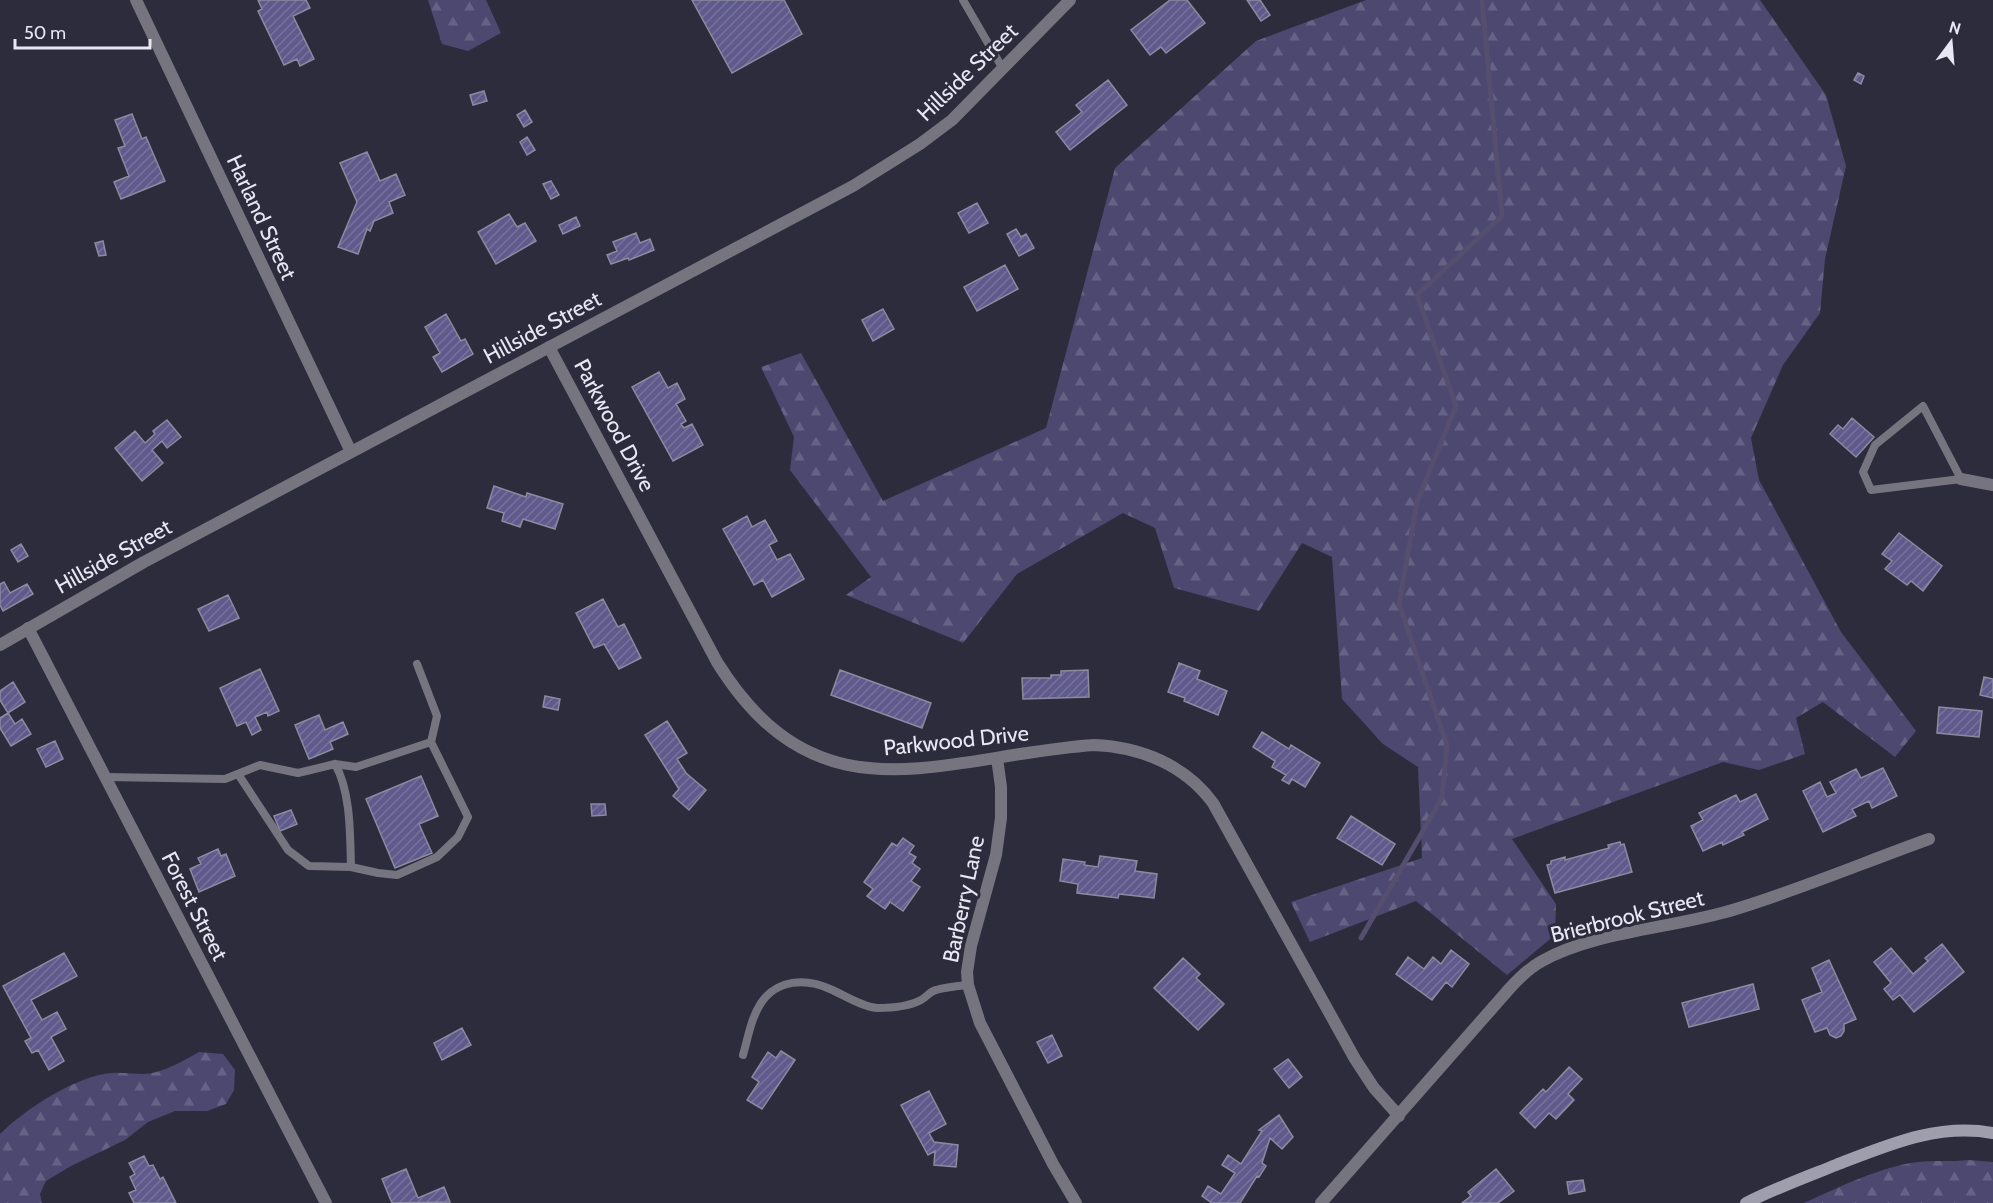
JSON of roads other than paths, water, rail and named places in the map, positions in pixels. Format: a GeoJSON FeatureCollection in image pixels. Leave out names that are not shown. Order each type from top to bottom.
{"type":"FeatureCollection","features":[{"type":"Feature","properties":{"kind":"main road"},"geometry":{"type":"LineString","coordinates":[[1746,1203],[1884,1146],[1919,1135],[1949,1130],[1993,1133]]}},
{"type":"Feature","properties":{"kind":"street","name":"Harland Street"},"geometry":{"type":"LineString","coordinates":[[136,0],[351,452]]}},
{"type":"Feature","properties":{"kind":"street","name":"Hillside Street"},"geometry":{"type":"LineString","coordinates":[[0,645],[144,562],[853,186],[938,132],[965,108],[1070,0]]}},
{"type":"Feature","properties":{"kind":"street","name":"Parkwood Drive"},"geometry":{"type":"LineString","coordinates":[[549,348],[717,662],[741,697],[768,726],[784,738],[813,753],[846,765],[862,768],[912,769],[1079,746],[1108,745],[1131,749],[1180,771],[1204,791],[1222,818],[1364,1074],[1399,1116]]}},
{"type":"Feature","properties":{"kind":"street"},"geometry":{"type":"LineString","coordinates":[[1961,478],[1993,485]]}},
{"type":"Feature","properties":{"kind":"street","name":"Forest Street"},"geometry":{"type":"LineString","coordinates":[[28,628],[326,1203]]}},
{"type":"Feature","properties":{"kind":"street","name":"Barberry Lane"},"geometry":{"type":"LineString","coordinates":[[997,758],[1001,787],[1001,818],[996,855],[970,946],[968,985],[980,1023],[1053,1164],[1076,1203]]}},
{"type":"Feature","properties":{"kind":"street","name":"Brierbrook Street"},"geometry":{"type":"LineString","coordinates":[[1321,1203],[1519,978],[1541,961],[1591,942],[1746,906],[1929,839]]}},
{"type":"Feature","properties":{"kind":"lane"},"geometry":{"type":"LineString","coordinates":[[963,0],[1003,69]]}},
{"type":"Feature","properties":{"kind":"lane"},"geometry":{"type":"LineString","coordinates":[[1923,405],[1961,478],[1872,490],[1863,472],[1875,445],[1923,405]]}},
{"type":"Feature","properties":{"kind":"lane"},"geometry":{"type":"LineString","coordinates":[[238,774],[288,850],[309,866],[351,867],[397,875],[437,857],[458,837],[468,817],[431,742],[437,716],[417,664]]}},
{"type":"Feature","properties":{"kind":"lane"},"geometry":{"type":"LineString","coordinates":[[105,777],[225,779],[261,765],[298,773],[335,764],[356,767],[431,742]]}},
{"type":"Feature","properties":{"kind":"lane"},"geometry":{"type":"LineString","coordinates":[[335,764],[342,776],[350,829],[351,867]]}},
{"type":"Feature","properties":{"kind":"lane"},"geometry":{"type":"LineString","coordinates":[[743,1055],[760,1005],[767,996],[793,982],[806,981],[825,987],[873,1008],[892,1008],[913,1003],[934,990],[968,985]]}},
{"type":"Feature","properties":{"kind":"waterway"},"geometry":{"type":"LineString","coordinates":[[1361,938],[1442,798],[1447,745],[1399,604],[1417,502],[1456,406],[1417,295],[1502,216],[1482,0]]}}]}
